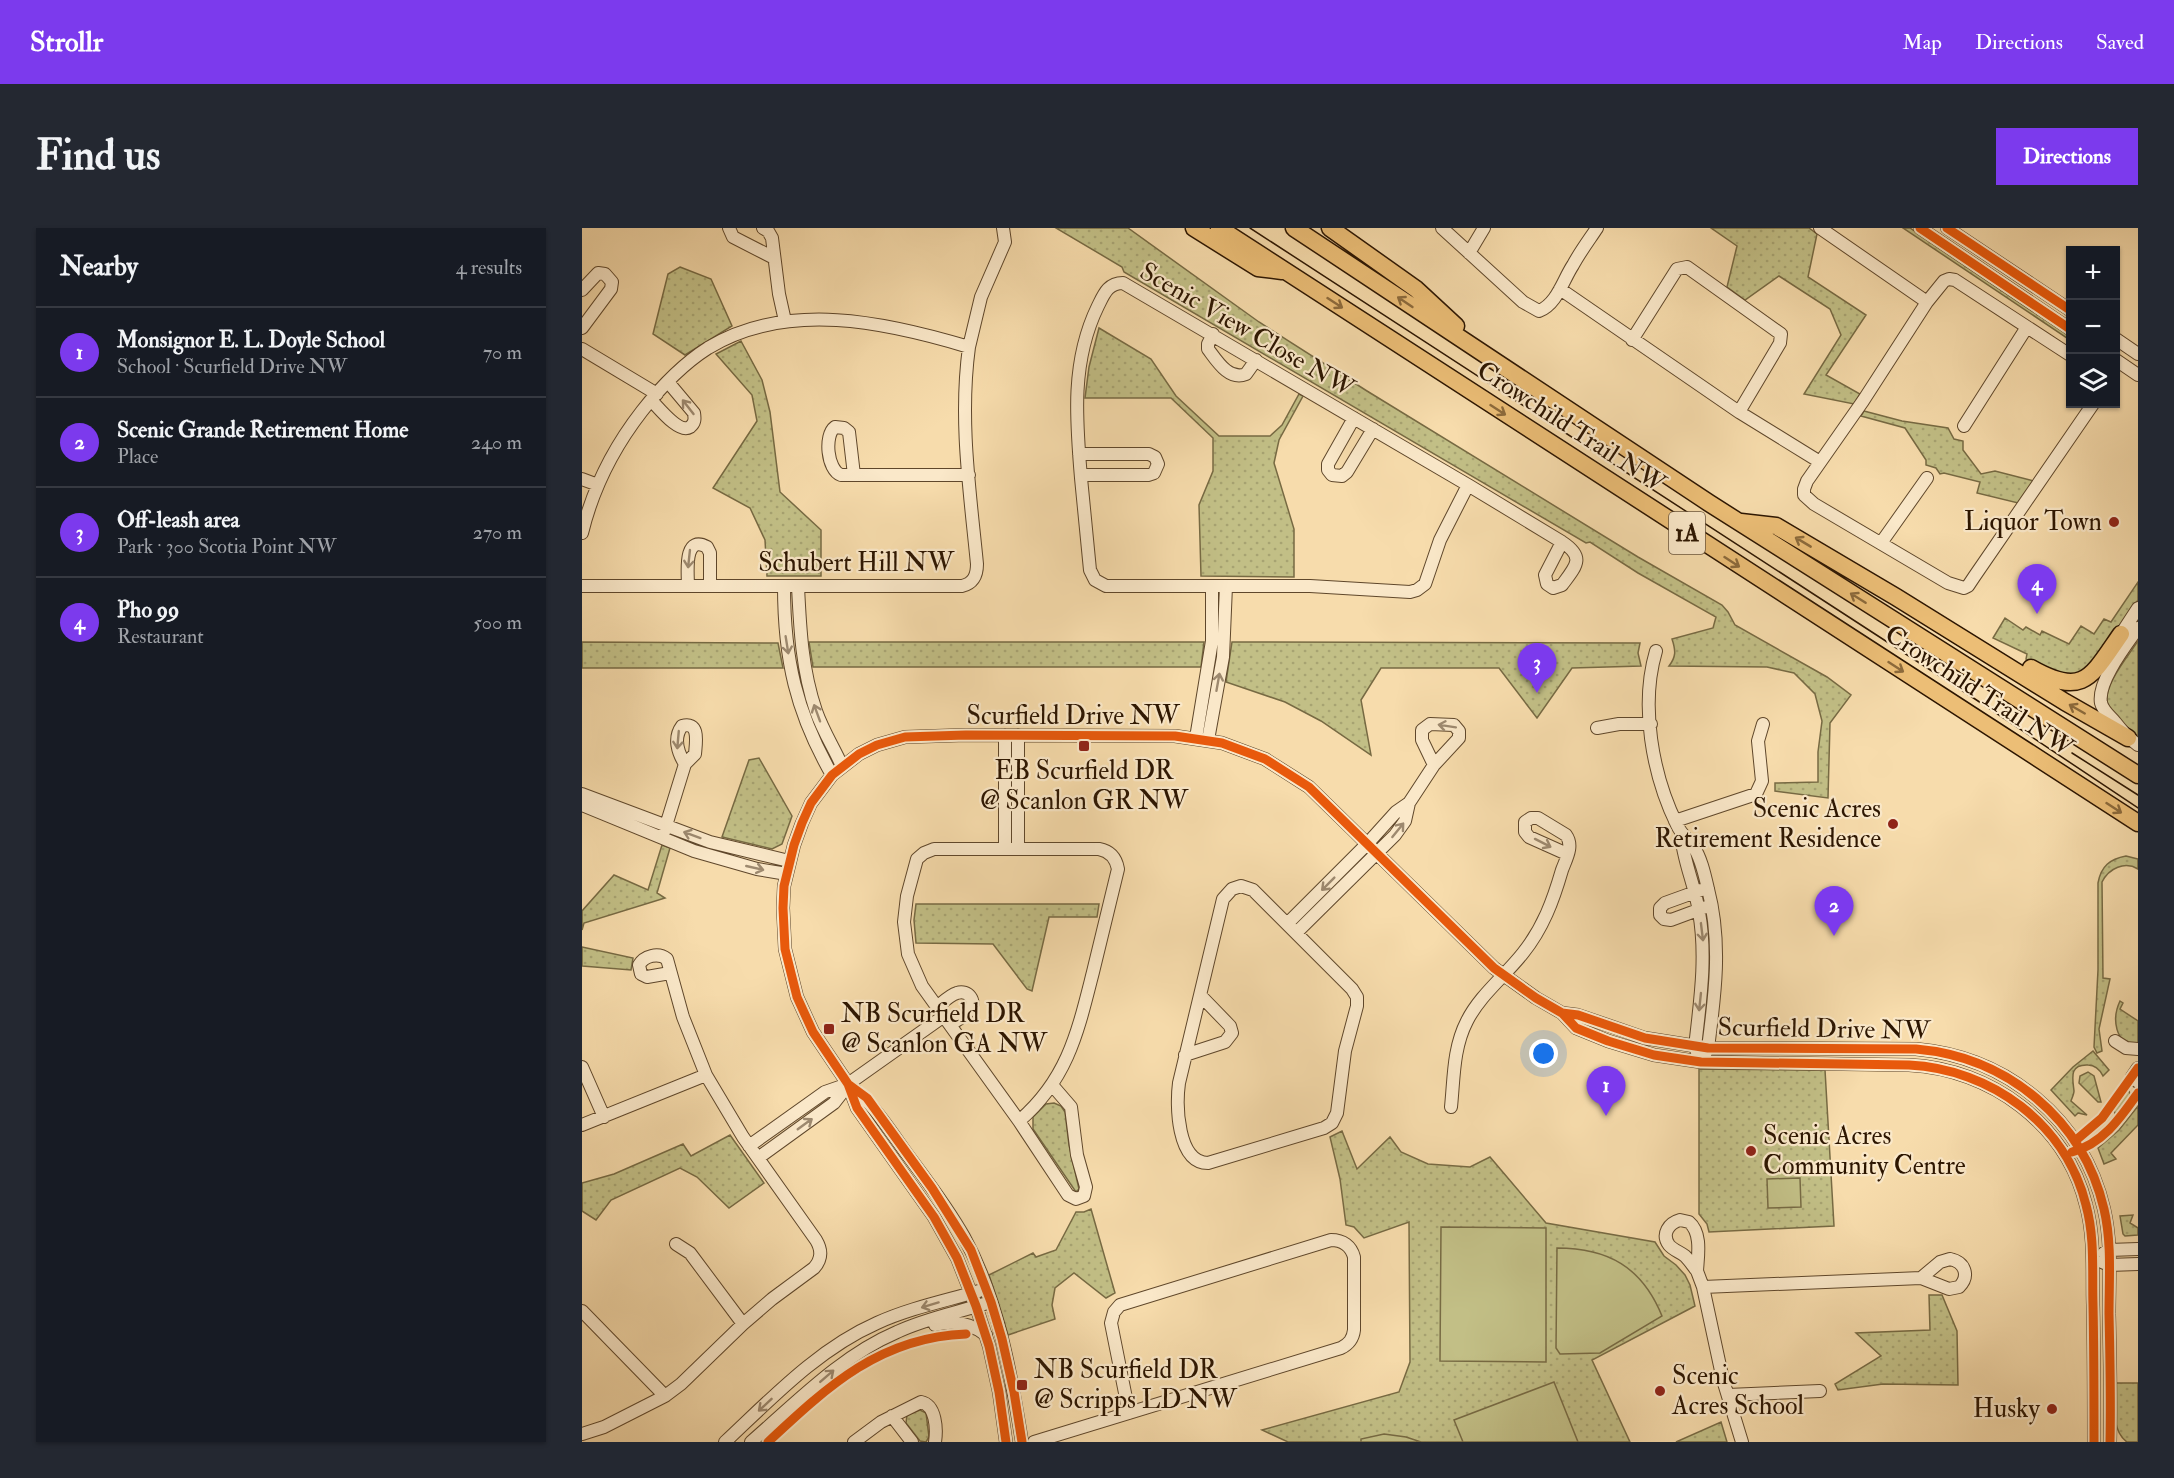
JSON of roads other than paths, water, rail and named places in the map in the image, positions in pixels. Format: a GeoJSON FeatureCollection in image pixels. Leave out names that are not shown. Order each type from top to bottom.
{"type":"FeatureCollection","features":[{"type":"Feature","properties":{"kind":"highway"},"geometry":{"type":"LineString","coordinates":[[1194,228],[1258,268],[1286,271]]}},
{"type":"Feature","properties":{"kind":"highway","name":"Crowchild Trail NW"},"geometry":{"type":"LineString","coordinates":[[1219,228],[2138,823]]}},
{"type":"Feature","properties":{"kind":"highway","name":"Crowchild Trail NW"},"geometry":{"type":"LineString","coordinates":[[1294,228],[1737,521],[2138,775]]}},
{"type":"Feature","properties":{"kind":"highway"},"geometry":{"type":"LineString","coordinates":[[1330,228],[1416,289],[1489,358]]}},
{"type":"Feature","properties":{"kind":"highway"},"geometry":{"type":"LineString","coordinates":[[1737,521],[1776,526],[2133,742]]}},
{"type":"Feature","properties":{"kind":"highway"},"geometry":{"type":"LineString","coordinates":[[1896,597],[1917,604],[2050,679],[2063,683],[2076,682],[2089,676],[2126,637]]}},
{"type":"Feature","properties":{"kind":"street"},"geometry":{"type":"LineString","coordinates":[[729,228],[734,237],[774,258]]}},
{"type":"Feature","properties":{"kind":"street"},"geometry":{"type":"LineString","coordinates":[[763,228],[771,234],[785,321]]}},
{"type":"Feature","properties":{"kind":"street","name":"Schubert Hill NW"},"geometry":{"type":"LineString","coordinates":[[582,586],[962,586],[970,583],[975,577],[977,564],[964,418],[966,371],[969,347],[981,297],[1005,242],[1003,228]]}},
{"type":"Feature","properties":{"kind":"street"},"geometry":{"type":"LineString","coordinates":[[1442,228],[1523,302],[1535,310],[1544,309],[1560,289],[1597,228]]}},
{"type":"Feature","properties":{"kind":"street"},"geometry":{"type":"LineString","coordinates":[[1469,253],[1484,228]]}},
{"type":"Feature","properties":{"kind":"street"},"geometry":{"type":"LineString","coordinates":[[1820,228],[1927,302]]}},
{"type":"Feature","properties":{"kind":"street"},"geometry":{"type":"LineString","coordinates":[[1920,228],[2066,326]]}},
{"type":"Feature","properties":{"kind":"street"},"geometry":{"type":"LineString","coordinates":[[1947,228],[2066,307]]}},
{"type":"Feature","properties":{"kind":"street"},"geometry":{"type":"LineString","coordinates":[[1632,340],[1677,269],[1684,266],[1695,272],[1781,334],[1780,343],[1739,412]]}},
{"type":"Feature","properties":{"kind":"street"},"geometry":{"type":"LineString","coordinates":[[582,290],[598,273],[605,274],[612,282],[611,289],[582,328]]}},
{"type":"Feature","properties":{"kind":"street"},"geometry":{"type":"LineString","coordinates":[[2068,354],[1955,280],[1944,281],[1927,302],[1863,401],[1807,481],[1804,495],[1814,504],[1948,583],[1960,588],[1968,586],[2090,408]]}},
{"type":"Feature","properties":{"kind":"street","name":"Scenic View Close NW"},"geometry":{"type":"LineString","coordinates":[[1118,283],[1130,285],[1213,334],[1468,485],[1440,540],[1427,580],[1417,590],[1410,592],[1340,587],[1106,586],[1095,580],[1090,570],[1076,406],[1080,362],[1093,317],[1110,286],[1118,283]]}},
{"type":"Feature","properties":{"kind":"street"},"geometry":{"type":"LineString","coordinates":[[1560,289],[1739,412],[1820,462]]}},
{"type":"Feature","properties":{"kind":"street"},"geometry":{"type":"LineString","coordinates":[[582,533],[598,485],[624,436],[668,382],[706,350],[726,339],[761,325],[785,321],[825,320],[879,325],[969,347]]}},
{"type":"Feature","properties":{"kind":"street"},"geometry":{"type":"LineString","coordinates":[[1964,426],[2027,327]]}},
{"type":"Feature","properties":{"kind":"street"},"geometry":{"type":"LineString","coordinates":[[1213,334],[1208,349],[1230,374],[1236,377],[1243,376],[1256,360]]}},
{"type":"Feature","properties":{"kind":"street"},"geometry":{"type":"LineString","coordinates":[[2120,342],[2138,354]]}},
{"type":"Feature","properties":{"kind":"street"},"geometry":{"type":"LineString","coordinates":[[582,349],[654,397],[679,427],[686,428],[695,420],[694,413],[668,382]]}},
{"type":"Feature","properties":{"kind":"street"},"geometry":{"type":"LineString","coordinates":[[2120,363],[2138,375]]}},
{"type":"Feature","properties":{"kind":"street"},"geometry":{"type":"LineString","coordinates":[[1354,418],[1328,464],[1328,470],[1332,475],[1342,476],[1347,472],[1373,429]]}},
{"type":"Feature","properties":{"kind":"street"},"geometry":{"type":"LineString","coordinates":[[1079,454],[1149,454],[1155,457],[1158,464],[1154,473],[1148,475],[1081,475]]}},
{"type":"Feature","properties":{"kind":"street"},"geometry":{"type":"LineString","coordinates":[[854,475],[969,475]]}},
{"type":"Feature","properties":{"kind":"street"},"geometry":{"type":"LineString","coordinates":[[1881,543],[1927,478]]}},
{"type":"Feature","properties":{"kind":"street"},"geometry":{"type":"LineString","coordinates":[[582,480],[598,485]]}},
{"type":"Feature","properties":{"kind":"street"},"geometry":{"type":"LineString","coordinates":[[1468,485],[1562,542]]}},
{"type":"Feature","properties":{"kind":"street"},"geometry":{"type":"LineString","coordinates":[[688,586],[689,551],[693,546],[700,544],[707,547],[710,553],[710,586]]}},
{"type":"Feature","properties":{"kind":"street"},"geometry":{"type":"LineString","coordinates":[[784,586],[785,636],[792,680],[811,734],[831,775]]}},
{"type":"Feature","properties":{"kind":"street"},"geometry":{"type":"LineString","coordinates":[[798,586],[806,676],[816,712],[842,766]]}},
{"type":"Feature","properties":{"kind":"street"},"geometry":{"type":"LineString","coordinates":[[1202,739],[1212,641],[1212,586]]}},
{"type":"Feature","properties":{"kind":"street"},"geometry":{"type":"LineString","coordinates":[[1202,739],[1223,657],[1226,586]]}},
{"type":"Feature","properties":{"kind":"street"},"geometry":{"type":"LineString","coordinates":[[2133,742],[2101,705],[2101,693],[2138,608]]}},
{"type":"Feature","properties":{"kind":"street"},"geometry":{"type":"LineString","coordinates":[[2126,637],[2138,628]]}},
{"type":"Feature","properties":{"kind":"street"},"geometry":{"type":"LineString","coordinates":[[1656,651],[1650,679],[1653,756],[1675,821],[1681,834],[1694,848],[1712,905],[1717,957],[1708,1048],[1701,1062]]}},
{"type":"Feature","properties":{"kind":"street"},"geometry":{"type":"LineString","coordinates":[[792,680],[806,676]]}},
{"type":"Feature","properties":{"kind":"street"},"geometry":{"type":"LineString","coordinates":[[1597,728],[1619,724],[1651,724]]}},
{"type":"Feature","properties":{"kind":"street"},"geometry":{"type":"LineString","coordinates":[[1675,821],[1756,794],[1762,781],[1758,741],[1763,724]]}},
{"type":"Feature","properties":{"kind":"street"},"geometry":{"type":"LineString","coordinates":[[1012,735],[1012,849]]}},
{"type":"Feature","properties":{"kind":"street","name":"Scurfield Drive NW"},"geometry":{"type":"LineString","coordinates":[[1006,1442],[999,1392],[986,1335],[972,1293],[946,1237],[857,1108],[848,1084],[804,1015],[790,974],[783,929],[783,908],[789,861],[811,803],[831,775],[859,754],[877,745],[905,737],[1012,735],[1202,739],[1251,753],[1293,775],[1325,801],[1503,975],[1562,1013],[1576,1028],[1608,1041],[1654,1055],[1701,1062],[1922,1066],[1956,1072],[1990,1086],[2033,1116],[2052,1137],[2074,1172],[2088,1215],[2092,1258],[2094,1442]]}},
{"type":"Feature","properties":{"kind":"street"},"geometry":{"type":"LineString","coordinates":[[662,839],[685,764]]}},
{"type":"Feature","properties":{"kind":"street"},"geometry":{"type":"LineString","coordinates":[[1287,924],[1405,821],[1409,804],[1434,765]]}},
{"type":"Feature","properties":{"kind":"street"},"geometry":{"type":"LineString","coordinates":[[582,794],[662,839],[719,859],[787,874]]}},
{"type":"Feature","properties":{"kind":"street"},"geometry":{"type":"LineString","coordinates":[[582,805],[613,810],[722,846],[789,861]]}},
{"type":"Feature","properties":{"kind":"street"},"geometry":{"type":"LineString","coordinates":[[1681,834],[1682,850],[1699,910],[1704,956],[1695,1047],[1701,1062]]}},
{"type":"Feature","properties":{"kind":"street"},"geometry":{"type":"LineString","coordinates":[[719,859],[722,846]]}},
{"type":"Feature","properties":{"kind":"street"},"geometry":{"type":"LineString","coordinates":[[1296,933],[1373,848]]}},
{"type":"Feature","properties":{"kind":"street"},"geometry":{"type":"LineString","coordinates":[[1019,1121],[1030,1112],[1052,1085],[1077,1033],[1118,866],[1110,853],[1103,850],[934,849],[924,852],[917,859],[905,908],[906,943],[916,975],[1068,1195],[1076,1199],[1084,1196],[1086,1187],[1077,1155],[1071,1107],[1052,1085]]}},
{"type":"Feature","properties":{"kind":"street"},"geometry":{"type":"LineString","coordinates":[[1451,1107],[1455,1058],[1468,1020],[1479,1003],[1522,954],[1544,922],[1567,854]]}},
{"type":"Feature","properties":{"kind":"street"},"geometry":{"type":"LineString","coordinates":[[1241,886],[1253,890],[1296,933],[1352,989],[1357,1001],[1345,1050],[1337,1113],[1332,1122],[1324,1128],[1208,1163],[1197,1162],[1187,1149],[1177,1110],[1179,1083],[1223,899],[1232,889],[1241,886]]}},
{"type":"Feature","properties":{"kind":"street"},"geometry":{"type":"LineString","coordinates":[[1708,888],[1665,903],[1660,908],[1660,915],[1664,919],[1671,920],[1712,905]]}},
{"type":"Feature","properties":{"kind":"street"},"geometry":{"type":"LineString","coordinates":[[582,1434],[604,1427],[665,1396],[681,1384],[743,1324],[814,1268],[821,1252],[816,1240],[721,1103],[706,1075],[683,1017],[670,972]]}},
{"type":"Feature","properties":{"kind":"street"},"geometry":{"type":"LineString","coordinates":[[1185,1055],[1225,1042],[1232,1033],[1230,1026],[1200,995]]}},
{"type":"Feature","properties":{"kind":"street","name":"Scurfield Drive NW"},"geometry":{"type":"LineString","coordinates":[[1562,1013],[1578,1015],[1645,1038],[1695,1047],[1916,1049],[1955,1055],[2001,1073],[2032,1094],[2066,1128],[2088,1162],[2103,1204],[2109,1250],[2112,1439]]}},
{"type":"Feature","properties":{"kind":"street"},"geometry":{"type":"LineString","coordinates":[[749,1146],[825,1092],[848,1084],[944,1016]]}},
{"type":"Feature","properties":{"kind":"street"},"geometry":{"type":"LineString","coordinates":[[2115,1041],[2126,1048],[2138,1048]]}},
{"type":"Feature","properties":{"kind":"street"},"geometry":{"type":"LineString","coordinates":[[1868,1065],[1869,1049]]}},
{"type":"Feature","properties":{"kind":"street"},"geometry":{"type":"LineString","coordinates":[[582,1067],[604,1117]]}},
{"type":"Feature","properties":{"kind":"street"},"geometry":{"type":"LineString","coordinates":[[582,1125],[706,1075]]}},
{"type":"Feature","properties":{"kind":"street"},"geometry":{"type":"LineString","coordinates":[[758,1158],[834,1103],[848,1084]]}},
{"type":"Feature","properties":{"kind":"street","name":"Scurfield Drive NW"},"geometry":{"type":"LineString","coordinates":[[848,1084],[867,1098],[932,1188],[963,1236],[991,1302],[1014,1392],[1022,1442]]}},
{"type":"Feature","properties":{"kind":"street"},"geometry":{"type":"LineString","coordinates":[[1034,1442],[1129,1413],[1345,1346],[1352,1338],[1354,1330],[1354,1257],[1351,1249],[1341,1241],[1331,1240],[1120,1305],[1114,1312],[1111,1323],[1129,1413]]}},
{"type":"Feature","properties":{"kind":"street"},"geometry":{"type":"LineString","coordinates":[[676,1244],[690,1254],[743,1324]]}},
{"type":"Feature","properties":{"kind":"street"},"geometry":{"type":"LineString","coordinates":[[2092,1258],[2109,1250],[2138,1249]]}},
{"type":"Feature","properties":{"kind":"street"},"geometry":{"type":"LineString","coordinates":[[2092,1258],[2109,1265],[2138,1264]]}},
{"type":"Feature","properties":{"kind":"street"},"geometry":{"type":"LineString","coordinates":[[1697,1271],[1703,1287],[1714,1345],[1742,1442]]}},
{"type":"Feature","properties":{"kind":"street"},"geometry":{"type":"LineString","coordinates":[[1703,1287],[1921,1278]]}},
{"type":"Feature","properties":{"kind":"street"},"geometry":{"type":"LineString","coordinates":[[725,1442],[803,1370],[832,1348],[877,1323],[986,1289]]}},
{"type":"Feature","properties":{"kind":"street"},"geometry":{"type":"LineString","coordinates":[[751,1442],[840,1365],[895,1332],[991,1302]]}},
{"type":"Feature","properties":{"kind":"street"},"geometry":{"type":"LineString","coordinates":[[582,1311],[665,1396]]}},
{"type":"Feature","properties":{"kind":"street"},"geometry":{"type":"LineString","coordinates":[[895,1332],[940,1323],[955,1323],[968,1324],[986,1335]]}},
{"type":"Feature","properties":{"kind":"street"},"geometry":{"type":"LineString","coordinates":[[1728,1395],[1820,1391]]}},
{"type":"Feature","properties":{"kind":"street"},"geometry":{"type":"LineString","coordinates":[[854,1442],[872,1427],[918,1403],[928,1404],[933,1411],[935,1442]]}},
{"type":"Feature","properties":{"kind":"street"},"geometry":{"type":"LineString","coordinates":[[892,1416],[912,1442]]}},
{"type":"Feature","properties":{"kind":"tram line"},"geometry":{"type":"LineString","coordinates":[[1250,228],[1975,699],[2138,808]]}},
{"type":"Feature","properties":{"kind":"tram line"},"geometry":{"type":"LineString","coordinates":[[2072,753],[2138,795]]}},
{"type":"Feature","properties":{"kind":"place","name":"Liquor Town"},"geometry":{"type":"Point","coordinates":[2114,522]}},
{"type":"Feature","properties":{"kind":"place","name":"Pho 99"},"geometry":{"type":"Point","coordinates":[2037,614]}},
{"type":"Feature","properties":{"kind":"place","name":"Off-leash area"},"geometry":{"type":"Point","coordinates":[1537,693]}},
{"type":"Feature","properties":{"kind":"place","name":"EB Scurfield DR @ Scanlon GR NW"},"geometry":{"type":"Point","coordinates":[1084,746]}},
{"type":"Feature","properties":{"kind":"place","name":"Scenic Acres Retirement Residence"},"geometry":{"type":"Point","coordinates":[1893,824]}},
{"type":"Feature","properties":{"kind":"place","name":"Scenic Grande Retirement Home"},"geometry":{"type":"Point","coordinates":[1834,936]}},
{"type":"Feature","properties":{"kind":"place","name":"NB Scurfield DR @ Scanlon GA NW"},"geometry":{"type":"Point","coordinates":[829,1029]}},
{"type":"Feature","properties":{"kind":"place","name":"Monsignor E. L. Doyle School"},"geometry":{"type":"Point","coordinates":[1606,1116]}},
{"type":"Feature","properties":{"kind":"place","name":"Scenic Acres Community Centre"},"geometry":{"type":"Point","coordinates":[1751,1151]}},
{"type":"Feature","properties":{"kind":"place","name":"NB Scurfield DR @ Scripps LD NW"},"geometry":{"type":"Point","coordinates":[1022,1385]}},
{"type":"Feature","properties":{"kind":"place","name":"Scenic Acres School"},"geometry":{"type":"Point","coordinates":[1660,1391]}},
{"type":"Feature","properties":{"kind":"place","name":"Husky"},"geometry":{"type":"Point","coordinates":[2052,1409]}}]}
